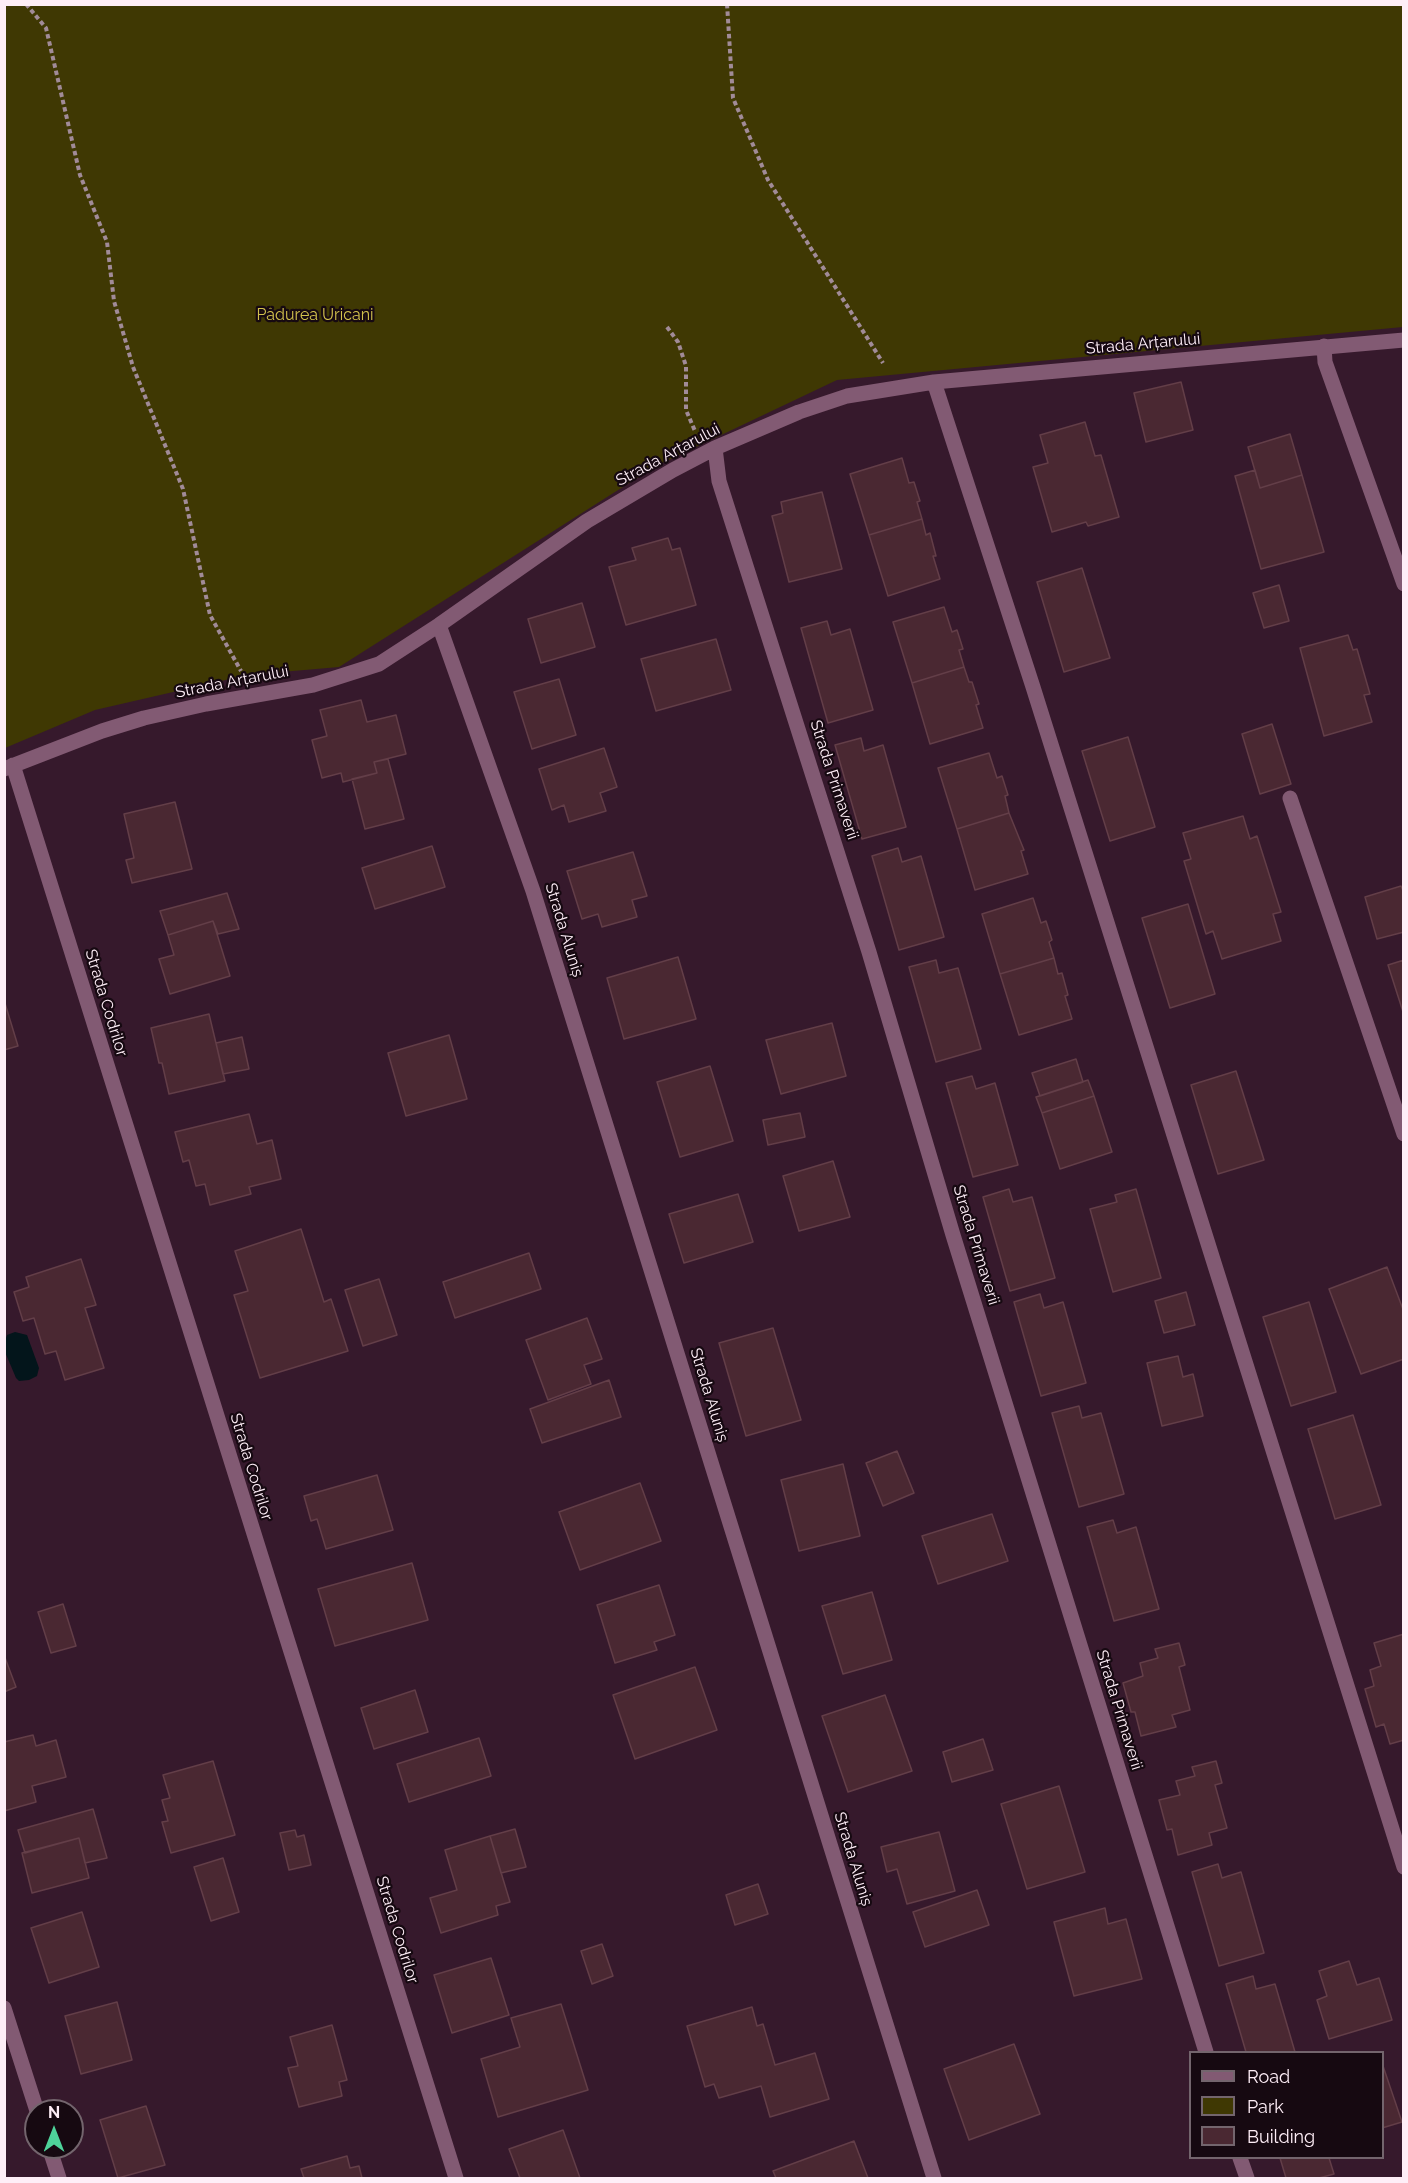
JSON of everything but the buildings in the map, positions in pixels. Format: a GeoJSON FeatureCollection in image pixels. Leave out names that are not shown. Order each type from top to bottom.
{"type":"FeatureCollection","features":[{"type":"Feature","properties":{"kind":"street","name":"Strada Arțarului"},"geometry":{"type":"LineString","coordinates":[[9,767],[102,731],[144,718],[254,694],[313,685],[379,664],[439,625],[587,521],[710,450],[799,412],[847,396],[934,382],[1404,340]]}},
{"type":"Feature","properties":{"kind":"street"},"geometry":{"type":"LineString","coordinates":[[1324,346],[1325,362],[1404,584]]}},
{"type":"Feature","properties":{"kind":"street"},"geometry":{"type":"LineString","coordinates":[[934,382],[1029,675],[1404,1867]]}},
{"type":"Feature","properties":{"kind":"street","name":"Strada Primaverii"},"geometry":{"type":"LineString","coordinates":[[710,450],[869,952],[953,1235],[1206,2051]]}},
{"type":"Feature","properties":{"kind":"street","name":"Strada Aluniș"},"geometry":{"type":"LineString","coordinates":[[439,625],[533,891],[934,2178]]}},
{"type":"Feature","properties":{"kind":"street","name":"Strada Codrilor"},"geometry":{"type":"LineString","coordinates":[[9,767],[456,2178]]}},
{"type":"Feature","properties":{"kind":"street"},"geometry":{"type":"LineString","coordinates":[[1290,798],[1404,1134]]}},
{"type":"Feature","properties":{"kind":"street"},"geometry":{"type":"LineString","coordinates":[[4,2008],[33,2099]]}},
{"type":"Feature","properties":{"kind":"street"},"geometry":{"type":"LineString","coordinates":[[53,2159],[59,2178]]}},
{"type":"Feature","properties":{"kind":"street"},"geometry":{"type":"LineString","coordinates":[[1241,2159],[1247,2178]]}},
{"type":"Feature","properties":{"kind":"path"},"geometry":{"type":"LineString","coordinates":[[26,4],[46,28],[80,175],[107,242],[114,301],[133,367],[183,489],[210,615],[254,694]]}},
{"type":"Feature","properties":{"kind":"path"},"geometry":{"type":"LineString","coordinates":[[727,4],[733,98],[768,180],[898,387]]}},
{"type":"Feature","properties":{"kind":"path"},"geometry":{"type":"LineString","coordinates":[[667,327],[678,342],[686,366],[686,410],[710,450]]}},
{"type":"Feature","properties":{"kind":"green space","name":"Pădurea Uricani"},"geometry":{"type":"Polygon","coordinates":[[[5,4],[1403,5],[1403,327],[837,380],[656,466],[339,667],[247,675],[95,710],[5,748],[5,4]]]}},
{"type":"Feature","properties":{"kind":"shaded area"},"geometry":{"type":"Polygon","coordinates":[[[15,1332],[27,1335],[39,1368],[37,1376],[29,1380],[19,1381],[16,1378],[5,1352],[7,1335],[15,1332]]]}}]}
